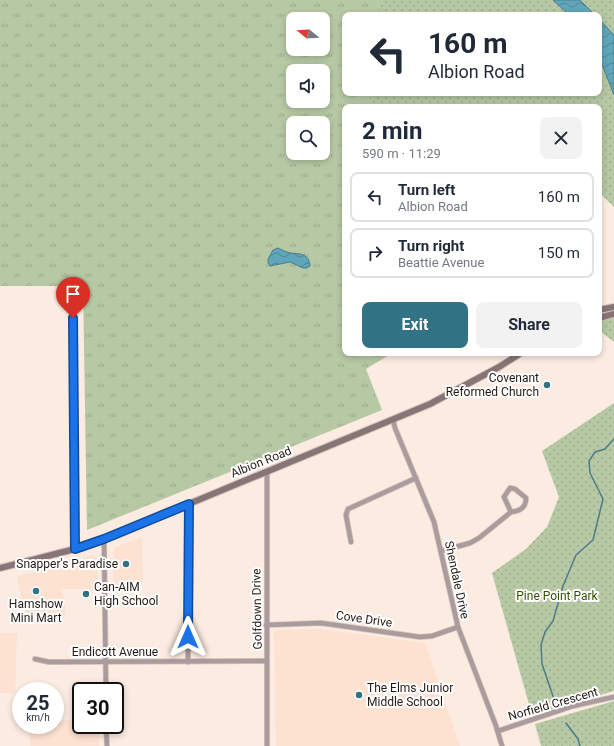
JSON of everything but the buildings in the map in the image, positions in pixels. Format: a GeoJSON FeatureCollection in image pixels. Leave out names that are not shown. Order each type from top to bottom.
{"type":"FeatureCollection","features":[{"type":"Feature","properties":{"kind":"main road"},"geometry":{"type":"LineString","coordinates":[[602,309],[614,307]]}},
{"type":"Feature","properties":{"kind":"main road"},"geometry":{"type":"LineString","coordinates":[[602,317],[614,314]]}},
{"type":"Feature","properties":{"kind":"main road","name":"Albion Road"},"geometry":{"type":"LineString","coordinates":[[0,568],[75,549],[104,539],[430,404],[499,367],[516,356]]}},
{"type":"Feature","properties":{"kind":"street"},"geometry":{"type":"LineString","coordinates":[[73,287],[75,549]]}},
{"type":"Feature","properties":{"kind":"street","name":"Shendale Drive"},"geometry":{"type":"LineString","coordinates":[[393,419],[395,428],[434,522],[458,627],[498,731],[502,746]]}},
{"type":"Feature","properties":{"kind":"street","name":"Golfdown Drive"},"geometry":{"type":"LineString","coordinates":[[267,472],[267,746]]}},
{"type":"Feature","properties":{"kind":"street"},"geometry":{"type":"LineString","coordinates":[[351,542],[346,515],[348,509],[416,478]]}},
{"type":"Feature","properties":{"kind":"street"},"geometry":{"type":"LineString","coordinates":[[441,551],[470,543],[479,538],[511,512],[517,512],[523,508],[526,504],[526,498],[515,489],[510,488],[504,497],[511,512]]}},
{"type":"Feature","properties":{"kind":"street"},"geometry":{"type":"LineString","coordinates":[[188,662],[189,504]]}},
{"type":"Feature","properties":{"kind":"street"},"geometry":{"type":"LineString","coordinates":[[104,539],[106,682]]}},
{"type":"Feature","properties":{"kind":"street","name":"Cove Drive"},"geometry":{"type":"LineString","coordinates":[[266,625],[321,623],[420,637],[432,636],[458,627]]}},
{"type":"Feature","properties":{"kind":"street","name":"Endicott Avenue"},"geometry":{"type":"LineString","coordinates":[[35,659],[49,662],[267,661]]}},
{"type":"Feature","properties":{"kind":"street","name":"Norfield Crescent"},"geometry":{"type":"LineString","coordinates":[[498,731],[573,706],[614,697]]}},
{"type":"Feature","properties":{"kind":"street"},"geometry":{"type":"LineString","coordinates":[[106,734],[107,746]]}},
{"type":"Feature","properties":{"kind":"shaded area"},"geometry":{"type":"Polygon","coordinates":[[[142,537],[143,581],[113,593],[114,548],[142,537]]]}},
{"type":"Feature","properties":{"kind":"shaded area"},"geometry":{"type":"Polygon","coordinates":[[[94,555],[97,560],[98,589],[61,589],[65,602],[65,615],[25,614],[17,577],[94,555]]]}},
{"type":"Feature","properties":{"kind":"shaded area","name":"The Elms Junior Middle School"},"geometry":{"type":"Polygon","coordinates":[[[321,629],[425,643],[460,746],[276,746],[274,630],[321,629]]]}},
{"type":"Feature","properties":{"kind":"shaded area"},"geometry":{"type":"Polygon","coordinates":[[[0,633],[17,633],[15,682],[12,682],[12,693],[0,693],[0,633]]]}},
{"type":"Feature","properties":{"kind":"shaded area"},"geometry":{"type":"Polygon","coordinates":[[[64,720],[72,720],[72,734],[99,734],[99,746],[30,746],[30,734],[64,734],[64,720]]]}},
{"type":"Feature","properties":{"kind":"green space"},"geometry":{"type":"Polygon","coordinates":[[[0,0],[379,0],[377,12],[342,12],[342,96],[370,96],[370,104],[342,104],[342,356],[387,356],[366,369],[382,410],[87,530],[83,286],[0,286],[0,0]]]}},
{"type":"Feature","properties":{"kind":"green space"},"geometry":{"type":"Polygon","coordinates":[[[379,0],[553,0],[566,12],[377,12],[379,0]]]}},
{"type":"Feature","properties":{"kind":"green space"},"geometry":{"type":"Polygon","coordinates":[[[580,0],[614,0],[614,35],[602,22],[602,12],[592,12],[580,0]]]}},
{"type":"Feature","properties":{"kind":"green space"},"geometry":{"type":"Polygon","coordinates":[[[602,65],[614,95],[614,207],[602,195],[602,104],[370,104],[370,96],[602,96],[602,65]]]}},
{"type":"Feature","properties":{"kind":"green space"},"geometry":{"type":"Polygon","coordinates":[[[614,312],[614,342],[602,332],[602,320],[614,312]]]}},
{"type":"Feature","properties":{"kind":"green space","name":"Pine Point Park"},"geometry":{"type":"Polygon","coordinates":[[[614,403],[614,691],[532,715],[492,573],[526,549],[547,527],[559,497],[542,451],[614,403]]]}},
{"type":"Feature","properties":{"kind":"green space"},"geometry":{"type":"Polygon","coordinates":[[[614,701],[614,746],[541,746],[535,724],[614,701]]]}},
{"type":"Feature","properties":{"kind":"water"},"geometry":{"type":"Polygon","coordinates":[[[553,0],[580,0],[592,12],[566,12],[553,0]]]}},
{"type":"Feature","properties":{"kind":"water"},"geometry":{"type":"Polygon","coordinates":[[[602,22],[614,35],[614,95],[603,67],[602,22]]]}},
{"type":"Feature","properties":{"kind":"water"},"geometry":{"type":"Polygon","coordinates":[[[278,248],[289,253],[306,256],[310,266],[303,268],[290,262],[270,266],[268,259],[273,250],[278,248]]]}},
{"type":"Feature","properties":{"kind":"waterway"},"geometry":{"type":"LineString","coordinates":[[554,699],[542,664],[541,645],[545,632],[553,621],[563,586],[576,555],[593,540],[603,499],[590,473],[589,461],[595,452],[605,449],[614,439]]}},
{"type":"Feature","properties":{"kind":"waterway"},"geometry":{"type":"LineString","coordinates":[[566,723],[578,739],[580,746]]}},
{"type":"Feature","properties":{"kind":"place","name":"Covenant Reformed Church"},"geometry":{"type":"Point","coordinates":[547,385]}},
{"type":"Feature","properties":{"kind":"place","name":"Snapper's Paradise"},"geometry":{"type":"Point","coordinates":[126,564]}},
{"type":"Feature","properties":{"kind":"place","name":"Hamshow Mini Mart"},"geometry":{"type":"Point","coordinates":[36,591]}},
{"type":"Feature","properties":{"kind":"place","name":"Can-AIM High School"},"geometry":{"type":"Point","coordinates":[86,594]}},
{"type":"Feature","properties":{"kind":"place","name":"The Elms Junior Middle School"},"geometry":{"type":"Point","coordinates":[359,695]}},
{"type":"Feature","properties":{"kind":"route"},"geometry":{"type":"LineString","coordinates":[[73,318],[75,549],[104,539],[189,504],[188,637]]}}]}
